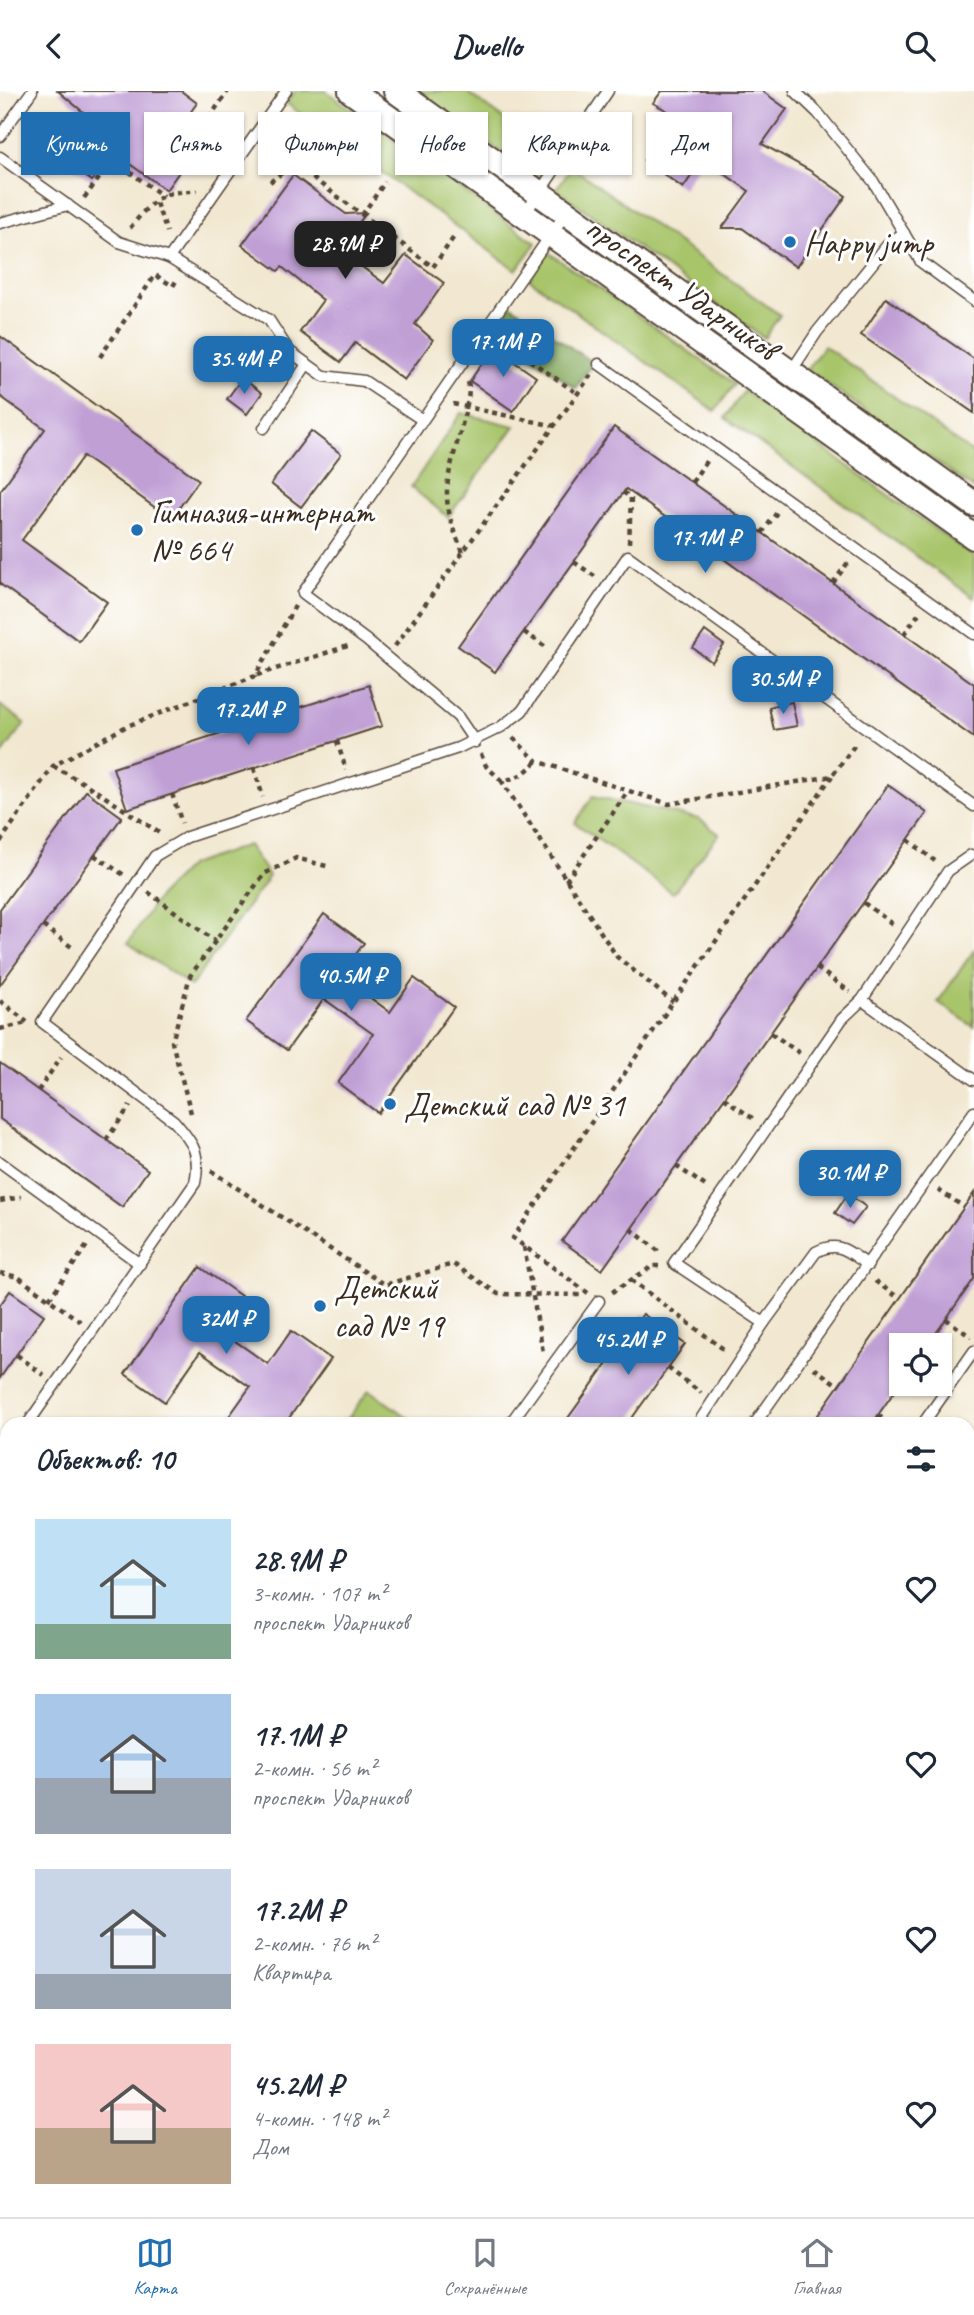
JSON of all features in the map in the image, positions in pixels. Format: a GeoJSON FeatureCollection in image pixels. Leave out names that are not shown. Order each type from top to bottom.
{"type":"FeatureCollection","features":[{"type":"Feature","properties":{"kind":"street","name":"проспект Ударников"},"geometry":{"type":"LineString","coordinates":[[351,91],[974,537]]}},
{"type":"Feature","properties":{"kind":"street","name":"проспект Ударников"},"geometry":{"type":"LineString","coordinates":[[396,91],[974,504]]}},
{"type":"Feature","properties":{"kind":"lane"},"geometry":{"type":"LineString","coordinates":[[0,136],[32,91]]}},
{"type":"Feature","properties":{"kind":"lane"},"geometry":{"type":"LineString","coordinates":[[171,254],[286,91]]}},
{"type":"Feature","properties":{"kind":"lane"},"geometry":{"type":"LineString","coordinates":[[524,215],[608,91]]}},
{"type":"Feature","properties":{"kind":"lane"},"geometry":{"type":"LineString","coordinates":[[795,91],[818,113],[873,181],[921,262],[974,301]]}},
{"type":"Feature","properties":{"kind":"lane"},"geometry":{"type":"LineString","coordinates":[[0,157],[119,242],[171,254],[184,267],[268,320],[289,351],[324,376],[364,381],[421,419]]}},
{"type":"Feature","properties":{"kind":"lane"},"geometry":{"type":"LineString","coordinates":[[0,223],[71,208]]}},
{"type":"Feature","properties":{"kind":"lane"},"geometry":{"type":"LineString","coordinates":[[475,742],[458,717],[366,640],[303,593],[566,213]]}},
{"type":"Feature","properties":{"kind":"lane"},"geometry":{"type":"LineString","coordinates":[[776,394],[817,332],[890,243],[904,233]]}},
{"type":"Feature","properties":{"kind":"lane"},"geometry":{"type":"LineString","coordinates":[[264,428],[307,364]]}},
{"type":"Feature","properties":{"kind":"lane"},"geometry":{"type":"LineString","coordinates":[[599,364],[974,634]]}},
{"type":"Feature","properties":{"kind":"lane"},"geometry":{"type":"LineString","coordinates":[[33,1417],[195,1183],[199,1163],[191,1141],[174,1121],[42,1022],[155,856],[172,844],[475,742],[501,727],[522,711],[628,557],[974,806]]}},
{"type":"Feature","properties":{"kind":"lane"},"geometry":{"type":"LineString","coordinates":[[764,1323],[674,1263],[842,1019],[862,1000],[948,871],[973,853]]}},
{"type":"Feature","properties":{"kind":"lane"},"geometry":{"type":"LineString","coordinates":[[862,1000],[974,1080]]}},
{"type":"Feature","properties":{"kind":"lane"},"geometry":{"type":"LineString","coordinates":[[760,1417],[974,1112]]}},
{"type":"Feature","properties":{"kind":"lane"},"geometry":{"type":"LineString","coordinates":[[0,1162],[140,1264]]}},
{"type":"Feature","properties":{"kind":"lane"},"geometry":{"type":"LineString","coordinates":[[705,1417],[764,1323],[816,1252],[828,1246],[843,1248],[866,1269]]}},
{"type":"Feature","properties":{"kind":"lane"},"geometry":{"type":"LineString","coordinates":[[515,1417],[599,1301]]}},
{"type":"Feature","properties":{"kind":"lane"},"geometry":{"type":"LineString","coordinates":[[928,1417],[974,1351]]}},
{"type":"Feature","properties":{"kind":"path"},"geometry":{"type":"LineString","coordinates":[[213,112],[228,91]]}},
{"type":"Feature","properties":{"kind":"path"},"geometry":{"type":"LineString","coordinates":[[130,172],[163,196]]}},
{"type":"Feature","properties":{"kind":"path"},"geometry":{"type":"LineString","coordinates":[[71,208],[100,175]]}},
{"type":"Feature","properties":{"kind":"path"},"geometry":{"type":"LineString","coordinates":[[270,182],[279,175]]}},
{"type":"Feature","properties":{"kind":"path"},"geometry":{"type":"LineString","coordinates":[[308,175],[433,267],[456,234]]}},
{"type":"Feature","properties":{"kind":"path"},"geometry":{"type":"LineString","coordinates":[[362,215],[385,182]]}},
{"type":"Feature","properties":{"kind":"path"},"geometry":{"type":"LineString","coordinates":[[119,242],[148,206],[163,196],[219,187]]}},
{"type":"Feature","properties":{"kind":"path"},"geometry":{"type":"LineString","coordinates":[[156,203],[171,254]]}},
{"type":"Feature","properties":{"kind":"path"},"geometry":{"type":"LineString","coordinates":[[100,357],[155,275],[173,286],[184,267]]}},
{"type":"Feature","properties":{"kind":"path"},"geometry":{"type":"LineString","coordinates":[[485,329],[578,394]]}},
{"type":"Feature","properties":{"kind":"path"},"geometry":{"type":"LineString","coordinates":[[463,361],[469,387],[445,490],[451,525],[463,553]]}},
{"type":"Feature","properties":{"kind":"path"},"geometry":{"type":"LineString","coordinates":[[387,658],[599,364]]}},
{"type":"Feature","properties":{"kind":"path"},"geometry":{"type":"LineString","coordinates":[[435,400],[555,426]]}},
{"type":"Feature","properties":{"kind":"path"},"geometry":{"type":"LineString","coordinates":[[623,492],[631,498],[628,557]]}},
{"type":"Feature","properties":{"kind":"path"},"geometry":{"type":"LineString","coordinates":[[574,562],[608,585]]}},
{"type":"Feature","properties":{"kind":"path"},"geometry":{"type":"LineString","coordinates":[[255,676],[303,593]]}},
{"type":"Feature","properties":{"kind":"path"},"geometry":{"type":"LineString","coordinates":[[524,632],[559,656]]}},
{"type":"Feature","properties":{"kind":"path"},"geometry":{"type":"LineString","coordinates":[[0,842],[53,766],[127,726],[255,676],[366,640]]}},
{"type":"Feature","properties":{"kind":"path"},"geometry":{"type":"LineString","coordinates":[[501,727],[537,761],[669,804],[832,776]]}},
{"type":"Feature","properties":{"kind":"path"},"geometry":{"type":"LineString","coordinates":[[199,1163],[385,1285],[453,1264],[498,1294],[591,1295],[513,1238],[673,1002],[865,730]]}},
{"type":"Feature","properties":{"kind":"path"},"geometry":{"type":"LineString","coordinates":[[337,741],[350,784]]}},
{"type":"Feature","properties":{"kind":"path"},"geometry":{"type":"LineString","coordinates":[[475,742],[486,765],[501,780],[617,957],[673,1002]]}},
{"type":"Feature","properties":{"kind":"path"},"geometry":{"type":"LineString","coordinates":[[501,780],[512,780],[520,776],[537,761]]}},
{"type":"Feature","properties":{"kind":"path"},"geometry":{"type":"LineString","coordinates":[[53,766],[87,785],[172,844]]}},
{"type":"Feature","properties":{"kind":"path"},"geometry":{"type":"LineString","coordinates":[[254,768],[267,811]]}},
{"type":"Feature","properties":{"kind":"path"},"geometry":{"type":"LineString","coordinates":[[566,881],[628,791]]}},
{"type":"Feature","properties":{"kind":"path"},"geometry":{"type":"LineString","coordinates":[[172,795],[187,837]]}},
{"type":"Feature","properties":{"kind":"path"},"geometry":{"type":"LineString","coordinates":[[908,840],[948,871]]}},
{"type":"Feature","properties":{"kind":"path"},"geometry":{"type":"LineString","coordinates":[[94,855],[215,941]]}},
{"type":"Feature","properties":{"kind":"path"},"geometry":{"type":"LineString","coordinates":[[191,1141],[195,1128],[172,1042],[190,976],[264,874],[296,857],[330,867]]}},
{"type":"Feature","properties":{"kind":"path"},"geometry":{"type":"LineString","coordinates":[[864,903],[906,934]]}},
{"type":"Feature","properties":{"kind":"path"},"geometry":{"type":"LineString","coordinates":[[43,926],[86,957]]}},
{"type":"Feature","properties":{"kind":"path"},"geometry":{"type":"LineString","coordinates":[[817,968],[862,1000]]}},
{"type":"Feature","properties":{"kind":"path"},"geometry":{"type":"LineString","coordinates":[[0,1001],[29,1023],[0,1029]]}},
{"type":"Feature","properties":{"kind":"path"},"geometry":{"type":"LineString","coordinates":[[771,1033],[813,1062]]}},
{"type":"Feature","properties":{"kind":"path"},"geometry":{"type":"LineString","coordinates":[[38,1091],[71,1044]]}},
{"type":"Feature","properties":{"kind":"path"},"geometry":{"type":"LineString","coordinates":[[106,1140],[138,1094]]}},
{"type":"Feature","properties":{"kind":"path"},"geometry":{"type":"LineString","coordinates":[[724,1098],[767,1128]]}},
{"type":"Feature","properties":{"kind":"path"},"geometry":{"type":"LineString","coordinates":[[676,1165],[720,1196]]}},
{"type":"Feature","properties":{"kind":"path"},"geometry":{"type":"LineString","coordinates":[[926,1182],[964,1207]]}},
{"type":"Feature","properties":{"kind":"path"},"geometry":{"type":"LineString","coordinates":[[631,1229],[674,1263]]}},
{"type":"Feature","properties":{"kind":"path"},"geometry":{"type":"LineString","coordinates":[[48,1299],[96,1232]]}},
{"type":"Feature","properties":{"kind":"path"},"geometry":{"type":"LineString","coordinates":[[524,1246],[547,1372]]}},
{"type":"Feature","properties":{"kind":"path"},"geometry":{"type":"LineString","coordinates":[[599,1301],[653,1266],[674,1263]]}},
{"type":"Feature","properties":{"kind":"path"},"geometry":{"type":"LineString","coordinates":[[866,1269],[900,1299]]}},
{"type":"Feature","properties":{"kind":"path"},"geometry":{"type":"LineString","coordinates":[[0,1273],[18,1277],[93,1330]]}},
{"type":"Feature","properties":{"kind":"path"},"geometry":{"type":"LineString","coordinates":[[631,1280],[739,1361]]}},
{"type":"Feature","properties":{"kind":"path"},"geometry":{"type":"LineString","coordinates":[[946,1319],[974,1339]]}},
{"type":"Feature","properties":{"kind":"path"},"geometry":{"type":"LineString","coordinates":[[17,1355],[57,1384]]}},
{"type":"Feature","properties":{"kind":"path"},"geometry":{"type":"LineString","coordinates":[[801,1359],[839,1386]]}},
{"type":"Feature","properties":{"kind":"path"},"geometry":{"type":"LineString","coordinates":[[668,1368],[712,1402]]}},
{"type":"Feature","properties":{"kind":"green space"},"geometry":{"type":"Polygon","coordinates":[[[295,91],[326,91],[355,112],[298,112],[286,103],[295,91]]]}},
{"type":"Feature","properties":{"kind":"green space"},"geometry":{"type":"Polygon","coordinates":[[[417,91],[465,91],[502,118],[502,153],[488,142],[488,112],[446,112],[417,91]]]}},
{"type":"Feature","properties":{"kind":"green space"},"geometry":{"type":"Polygon","coordinates":[[[381,131],[395,141],[395,175],[442,175],[536,243],[516,270],[381,172],[381,131]]]}},
{"type":"Feature","properties":{"kind":"green space"},"geometry":{"type":"Polygon","coordinates":[[[566,175],[583,175],[780,315],[764,338],[556,189],[566,175]]]}},
{"type":"Feature","properties":{"kind":"green space"},"geometry":{"type":"Polygon","coordinates":[[[548,252],[735,384],[715,411],[529,279],[548,252]]]}},
{"type":"Feature","properties":{"kind":"green space"},"geometry":{"type":"Polygon","coordinates":[[[511,305],[593,363],[576,388],[493,330],[511,305]]]}},
{"type":"Feature","properties":{"kind":"green space"},"geometry":{"type":"Polygon","coordinates":[[[824,346],[974,454],[974,489],[807,369],[824,346]]]}},
{"type":"Feature","properties":{"kind":"green space"},"geometry":{"type":"Polygon","coordinates":[[[744,391],[974,557],[974,598],[725,418],[744,391]]]}},
{"type":"Feature","properties":{"kind":"green space"},"geometry":{"type":"Polygon","coordinates":[[[461,413],[515,426],[448,517],[411,487],[461,413]]]}},
{"type":"Feature","properties":{"kind":"green space"},"geometry":{"type":"Polygon","coordinates":[[[0,705],[25,723],[0,757],[0,705]]]}},
{"type":"Feature","properties":{"kind":"green space"},"geometry":{"type":"Polygon","coordinates":[[[593,796],[699,819],[719,834],[673,893],[575,823],[593,796]]]}},
{"type":"Feature","properties":{"kind":"green space"},"geometry":{"type":"Polygon","coordinates":[[[248,845],[269,876],[191,986],[128,943],[159,896],[190,865],[248,845]]]}},
{"type":"Feature","properties":{"kind":"green space"},"geometry":{"type":"Polygon","coordinates":[[[974,950],[974,1027],[938,1002],[974,950]]]}},
{"type":"Feature","properties":{"kind":"green space"},"geometry":{"type":"Polygon","coordinates":[[[369,1390],[407,1417],[349,1417],[369,1390]]]}},
{"type":"Feature","properties":{"kind":"building"},"geometry":{"type":"Polygon","coordinates":[[[58,91],[181,91],[197,103],[191,112],[144,112],[144,174],[130,164],[130,112],[83,112],[58,91]]]}},
{"type":"Feature","properties":{"kind":"building"},"geometry":{"type":"Polygon","coordinates":[[[662,91],[762,91],[787,109],[762,144],[809,170],[846,196],[796,267],[742,228],[722,228],[749,191],[726,175],[732,175],[732,112],[670,112],[653,103],[662,91]]]}},
{"type":"Feature","properties":{"kind":"building"},"geometry":{"type":"Polygon","coordinates":[[[84,175],[96,175],[92,181],[84,175]]]}},
{"type":"Feature","properties":{"kind":"building"},"geometry":{"type":"Polygon","coordinates":[[[145,175],[177,175],[166,190],[145,175]]]}},
{"type":"Feature","properties":{"kind":"building"},"geometry":{"type":"Polygon","coordinates":[[[293,175],[346,214],[366,213],[339,250],[384,283],[406,255],[444,283],[415,324],[433,340],[404,380],[355,343],[341,362],[300,332],[323,300],[282,267],[278,271],[242,245],[293,175]]]}},
{"type":"Feature","properties":{"kind":"building"},"geometry":{"type":"Polygon","coordinates":[[[665,175],[692,175],[683,188],[665,175]]]}},
{"type":"Feature","properties":{"kind":"building"},"geometry":{"type":"Polygon","coordinates":[[[886,298],[974,359],[974,413],[861,335],[886,298]]]}},
{"type":"Feature","properties":{"kind":"building"},"geometry":{"type":"Polygon","coordinates":[[[0,336],[199,480],[171,519],[83,456],[22,540],[107,602],[79,641],[0,584],[0,491],[45,429],[0,396],[0,336]]]}},
{"type":"Feature","properties":{"kind":"building"},"geometry":{"type":"Polygon","coordinates":[[[493,347],[536,377],[513,411],[470,381],[493,347]]]}},
{"type":"Feature","properties":{"kind":"building"},"geometry":{"type":"Polygon","coordinates":[[[242,378],[262,393],[247,414],[227,399],[242,378]]]}},
{"type":"Feature","properties":{"kind":"building"},"geometry":{"type":"Polygon","coordinates":[[[614,427],[974,684],[974,738],[626,489],[495,672],[458,646],[614,427]]]}},
{"type":"Feature","properties":{"kind":"building"},"geometry":{"type":"Polygon","coordinates":[[[311,431],[341,454],[301,507],[271,484],[311,431]]]}},
{"type":"Feature","properties":{"kind":"building"},"geometry":{"type":"Polygon","coordinates":[[[705,631],[724,645],[712,662],[693,648],[705,631]]]}},
{"type":"Feature","properties":{"kind":"building"},"geometry":{"type":"Polygon","coordinates":[[[369,685],[382,726],[127,809],[113,768],[369,685]]]}},
{"type":"Feature","properties":{"kind":"building"},"geometry":{"type":"Polygon","coordinates":[[[792,702],[797,726],[774,730],[769,707],[792,702]]]}},
{"type":"Feature","properties":{"kind":"building"},"geometry":{"type":"Polygon","coordinates":[[[888,785],[927,813],[602,1270],[562,1241],[888,785]]]}},
{"type":"Feature","properties":{"kind":"building"},"geometry":{"type":"Polygon","coordinates":[[[86,791],[122,817],[0,985],[0,909],[86,791]]]}},
{"type":"Feature","properties":{"kind":"building"},"geometry":{"type":"Polygon","coordinates":[[[324,914],[364,943],[340,976],[390,1012],[414,978],[454,1007],[378,1113],[338,1083],[373,1034],[324,999],[287,1050],[246,1021],[324,914]]]}},
{"type":"Feature","properties":{"kind":"building"},"geometry":{"type":"Polygon","coordinates":[[[0,1063],[148,1170],[122,1207],[0,1119],[0,1063]]]}},
{"type":"Feature","properties":{"kind":"building"},"geometry":{"type":"Polygon","coordinates":[[[974,1193],[974,1279],[936,1333],[889,1333],[889,1396],[891,1396],[877,1417],[817,1417],[974,1193]]]}},
{"type":"Feature","properties":{"kind":"building"},"geometry":{"type":"Polygon","coordinates":[[[848,1194],[866,1207],[852,1225],[835,1213],[848,1194]]]}},
{"type":"Feature","properties":{"kind":"building"},"geometry":{"type":"Polygon","coordinates":[[[200,1267],[241,1296],[218,1329],[268,1364],[291,1331],[331,1359],[290,1417],[229,1417],[250,1387],[200,1352],[165,1402],[125,1374],[200,1267]]]}},
{"type":"Feature","properties":{"kind":"building"},"geometry":{"type":"Polygon","coordinates":[[[10,1291],[44,1315],[0,1378],[0,1305],[10,1291]]]}},
{"type":"Feature","properties":{"kind":"building"},"geometry":{"type":"Polygon","coordinates":[[[643,1314],[685,1344],[633,1417],[569,1417],[643,1314]]]}},
{"type":"Feature","properties":{"kind":"place","name":"Happy jump"},"geometry":{"type":"Point","coordinates":[790,242]}},
{"type":"Feature","properties":{"kind":"place","name":"Гимназия-интернат № 664"},"geometry":{"type":"Point","coordinates":[137,530]}},
{"type":"Feature","properties":{"kind":"place","name":"Детский сад № 31"},"geometry":{"type":"Point","coordinates":[390,1104]}},
{"type":"Feature","properties":{"kind":"place","name":"Детский сад № 19"},"geometry":{"type":"Point","coordinates":[320,1306]}}]}
